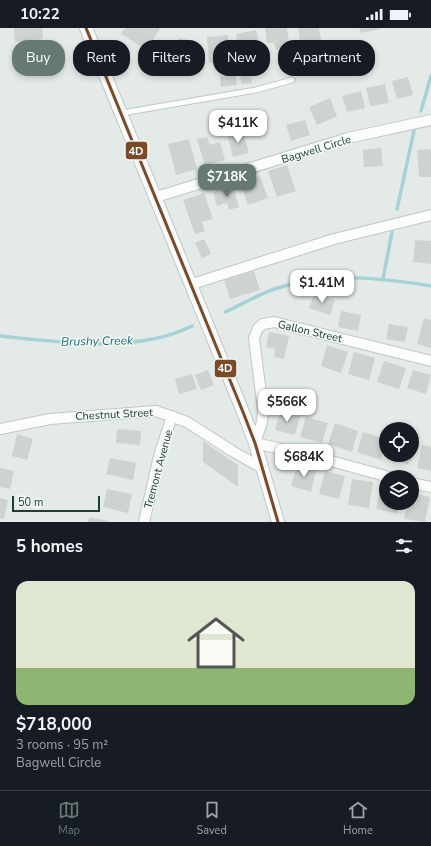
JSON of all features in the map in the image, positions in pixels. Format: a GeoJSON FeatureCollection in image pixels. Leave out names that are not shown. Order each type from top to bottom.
{"type":"FeatureCollection","features":[{"type":"Feature","properties":{"kind":"street"},"geometry":{"type":"LineString","coordinates":[[86,28],[192,284],[255,443],[278,522]]}},
{"type":"Feature","properties":{"kind":"street","name":"Bagwell Circle"},"geometry":{"type":"LineString","coordinates":[[156,197],[348,138],[431,120]]}},
{"type":"Feature","properties":{"kind":"street"},"geometry":{"type":"LineString","coordinates":[[192,284],[334,239],[431,214]]}},
{"type":"Feature","properties":{"kind":"street","name":"Gallon Street"},"geometry":{"type":"LineString","coordinates":[[255,443],[262,422],[263,410],[254,338],[258,328],[262,324],[274,322],[431,361]]}},
{"type":"Feature","properties":{"kind":"street","name":"Chestnut Street"},"geometry":{"type":"LineString","coordinates":[[0,429],[50,419],[149,410],[156,411],[187,422],[262,468]]}},
{"type":"Feature","properties":{"kind":"street","name":"Tremont Avenue"},"geometry":{"type":"LineString","coordinates":[[144,522],[159,456],[172,416]]}},
{"type":"Feature","properties":{"kind":"street"},"geometry":{"type":"LineString","coordinates":[[255,443],[313,456],[379,474]]}},
{"type":"Feature","properties":{"kind":"street"},"geometry":{"type":"LineString","coordinates":[[419,484],[431,487]]}},
{"type":"Feature","properties":{"kind":"lane"},"geometry":{"type":"LineString","coordinates":[[122,113],[256,90],[292,80]]}},
{"type":"Feature","properties":{"kind":"building"},"geometry":{"type":"Polygon","coordinates":[[[14,28],[42,28],[43,39],[15,40],[14,28]]]}},
{"type":"Feature","properties":{"kind":"building"},"geometry":{"type":"Polygon","coordinates":[[[125,28],[160,28],[153,40],[138,40],[138,44],[121,34],[125,28]]]}},
{"type":"Feature","properties":{"kind":"building"},"geometry":{"type":"Polygon","coordinates":[[[265,28],[287,28],[289,40],[278,40],[278,50],[276,50],[274,43],[270,43],[270,40],[267,40],[265,28]]]}},
{"type":"Feature","properties":{"kind":"building"},"geometry":{"type":"Polygon","coordinates":[[[298,28],[319,28],[321,40],[300,40],[298,28]]]}},
{"type":"Feature","properties":{"kind":"building"},"geometry":{"type":"Polygon","coordinates":[[[359,28],[380,28],[380,29],[361,33],[359,28]]]}},
{"type":"Feature","properties":{"kind":"building"},"geometry":{"type":"Polygon","coordinates":[[[256,30],[258,40],[237,40],[236,34],[256,30]]]}},
{"type":"Feature","properties":{"kind":"building"},"geometry":{"type":"Polygon","coordinates":[[[228,35],[228,40],[213,40],[213,63],[209,63],[207,37],[228,35]]]}},
{"type":"Feature","properties":{"kind":"building"},"geometry":{"type":"Polygon","coordinates":[[[178,38],[189,40],[178,40],[178,38]]]}},
{"type":"Feature","properties":{"kind":"building"},"geometry":{"type":"Polygon","coordinates":[[[220,76],[235,76],[237,85],[221,87],[220,76]]]}},
{"type":"Feature","properties":{"kind":"building"},"geometry":{"type":"Polygon","coordinates":[[[240,76],[251,76],[252,83],[241,84],[240,76]]]}},
{"type":"Feature","properties":{"kind":"building"},"geometry":{"type":"Polygon","coordinates":[[[408,77],[413,95],[397,99],[392,81],[408,77]]]}},
{"type":"Feature","properties":{"kind":"building"},"geometry":{"type":"Polygon","coordinates":[[[385,84],[389,103],[370,106],[366,88],[385,84]]]}},
{"type":"Feature","properties":{"kind":"building"},"geometry":{"type":"Polygon","coordinates":[[[361,91],[365,108],[347,112],[342,96],[361,91]]]}},
{"type":"Feature","properties":{"kind":"building"},"geometry":{"type":"Polygon","coordinates":[[[330,98],[337,116],[317,125],[309,107],[330,98]]]}},
{"type":"Feature","properties":{"kind":"building"},"geometry":{"type":"Polygon","coordinates":[[[216,117],[220,128],[212,131],[208,120],[216,117]]]}},
{"type":"Feature","properties":{"kind":"building"},"geometry":{"type":"Polygon","coordinates":[[[305,120],[310,135],[291,141],[286,125],[305,120]]]}},
{"type":"Feature","properties":{"kind":"building"},"geometry":{"type":"Polygon","coordinates":[[[243,130],[249,153],[233,157],[227,134],[243,130]]]}},
{"type":"Feature","properties":{"kind":"building"},"geometry":{"type":"Polygon","coordinates":[[[207,137],[210,145],[220,142],[225,160],[205,166],[197,139],[207,137]]]}},
{"type":"Feature","properties":{"kind":"building"},"geometry":{"type":"Polygon","coordinates":[[[189,139],[197,169],[176,175],[168,144],[189,139]]]}},
{"type":"Feature","properties":{"kind":"building"},"geometry":{"type":"Polygon","coordinates":[[[381,148],[383,166],[364,167],[363,150],[381,148]]]}},
{"type":"Feature","properties":{"kind":"building"},"geometry":{"type":"Polygon","coordinates":[[[431,149],[431,177],[419,177],[417,150],[431,149]]]}},
{"type":"Feature","properties":{"kind":"building"},"geometry":{"type":"Polygon","coordinates":[[[287,165],[296,191],[277,197],[268,171],[287,165]]]}},
{"type":"Feature","properties":{"kind":"building"},"geometry":{"type":"Polygon","coordinates":[[[260,176],[268,198],[248,205],[240,183],[260,176]]]}},
{"type":"Feature","properties":{"kind":"building"},"geometry":{"type":"Polygon","coordinates":[[[233,185],[239,207],[229,210],[227,203],[217,206],[213,192],[233,185]]]}},
{"type":"Feature","properties":{"kind":"building"},"geometry":{"type":"Polygon","coordinates":[[[204,193],[213,219],[202,222],[205,231],[195,234],[183,200],[204,193]]]}},
{"type":"Feature","properties":{"kind":"building"},"geometry":{"type":"Polygon","coordinates":[[[204,239],[211,254],[202,258],[195,243],[204,239]]]}},
{"type":"Feature","properties":{"kind":"building"},"geometry":{"type":"Polygon","coordinates":[[[415,240],[431,241],[431,264],[413,262],[415,240]]]}},
{"type":"Feature","properties":{"kind":"building"},"geometry":{"type":"Polygon","coordinates":[[[254,271],[260,290],[230,299],[224,280],[254,271]]]}},
{"type":"Feature","properties":{"kind":"building"},"geometry":{"type":"Polygon","coordinates":[[[315,292],[335,300],[330,315],[309,308],[315,292]]]}},
{"type":"Feature","properties":{"kind":"building"},"geometry":{"type":"Polygon","coordinates":[[[341,311],[361,315],[358,331],[338,327],[341,311]]]}},
{"type":"Feature","properties":{"kind":"building"},"geometry":{"type":"Polygon","coordinates":[[[424,318],[431,320],[431,348],[417,344],[424,318]]]}},
{"type":"Feature","properties":{"kind":"building"},"geometry":{"type":"Polygon","coordinates":[[[389,324],[408,327],[405,342],[386,339],[389,324]]]}},
{"type":"Feature","properties":{"kind":"building"},"geometry":{"type":"Polygon","coordinates":[[[269,332],[289,336],[284,359],[274,357],[275,349],[266,347],[269,332]]]}},
{"type":"Feature","properties":{"kind":"building"},"geometry":{"type":"Polygon","coordinates":[[[327,345],[348,352],[341,373],[321,366],[327,345]]]}},
{"type":"Feature","properties":{"kind":"building"},"geometry":{"type":"Polygon","coordinates":[[[354,352],[375,358],[369,380],[348,374],[354,352]]]}},
{"type":"Feature","properties":{"kind":"building"},"geometry":{"type":"Polygon","coordinates":[[[384,361],[406,368],[399,389],[377,382],[384,361]]]}},
{"type":"Feature","properties":{"kind":"building"},"geometry":{"type":"Polygon","coordinates":[[[208,370],[214,385],[201,390],[195,375],[208,370]]]}},
{"type":"Feature","properties":{"kind":"building"},"geometry":{"type":"Polygon","coordinates":[[[413,370],[431,375],[426,394],[407,388],[413,370]]]}},
{"type":"Feature","properties":{"kind":"building"},"geometry":{"type":"Polygon","coordinates":[[[192,374],[197,389],[179,394],[175,379],[192,374]]]}},
{"type":"Feature","properties":{"kind":"building"},"geometry":{"type":"Polygon","coordinates":[[[291,401],[306,405],[303,416],[288,412],[291,401]]]}},
{"type":"Feature","properties":{"kind":"building"},"geometry":{"type":"Polygon","coordinates":[[[280,410],[300,416],[295,435],[275,430],[280,410]]]}},
{"type":"Feature","properties":{"kind":"building"},"geometry":{"type":"Polygon","coordinates":[[[306,417],[328,423],[322,443],[300,437],[306,417]]]}},
{"type":"Feature","properties":{"kind":"building"},"geometry":{"type":"Polygon","coordinates":[[[335,423],[358,431],[352,452],[328,444],[335,423]]]}},
{"type":"Feature","properties":{"kind":"building"},"geometry":{"type":"Polygon","coordinates":[[[117,429],[141,431],[140,445],[116,443],[117,429]]]}},
{"type":"Feature","properties":{"kind":"building"},"geometry":{"type":"Polygon","coordinates":[[[363,432],[379,437],[379,459],[357,452],[363,432]]]}},
{"type":"Feature","properties":{"kind":"building"},"geometry":{"type":"Polygon","coordinates":[[[17,434],[33,439],[27,460],[12,456],[17,434]]]}},
{"type":"Feature","properties":{"kind":"building"},"geometry":{"type":"Polygon","coordinates":[[[203,441],[238,465],[238,487],[203,462],[203,441]]]}},
{"type":"Feature","properties":{"kind":"building"},"geometry":{"type":"Polygon","coordinates":[[[422,445],[431,447],[431,471],[417,468],[422,445]]]}},
{"type":"Feature","properties":{"kind":"building"},"geometry":{"type":"Polygon","coordinates":[[[110,458],[136,463],[133,480],[106,474],[110,458]]]}},
{"type":"Feature","properties":{"kind":"building"},"geometry":{"type":"Polygon","coordinates":[[[297,465],[316,470],[311,492],[291,486],[297,465]]]}},
{"type":"Feature","properties":{"kind":"building"},"geometry":{"type":"Polygon","coordinates":[[[0,468],[14,471],[10,489],[0,487],[0,468]]]}},
{"type":"Feature","properties":{"kind":"building"},"geometry":{"type":"Polygon","coordinates":[[[325,471],[345,476],[339,499],[319,494],[325,471]]]}},
{"type":"Feature","properties":{"kind":"building"},"geometry":{"type":"Polygon","coordinates":[[[352,479],[373,482],[369,508],[348,505],[352,479]]]}},
{"type":"Feature","properties":{"kind":"building"},"geometry":{"type":"Polygon","coordinates":[[[107,489],[132,494],[128,513],[103,507],[107,489]]]}},
{"type":"Feature","properties":{"kind":"building"},"geometry":{"type":"Polygon","coordinates":[[[379,495],[379,510],[376,509],[379,495]]]}},
{"type":"Feature","properties":{"kind":"building"},"geometry":{"type":"Polygon","coordinates":[[[419,495],[430,497],[425,522],[404,519],[406,510],[419,510],[419,495]]]}},
{"type":"Feature","properties":{"kind":"building"},"geometry":{"type":"Polygon","coordinates":[[[0,498],[8,500],[4,519],[0,518],[0,498]]]}},
{"type":"Feature","properties":{"kind":"building"},"geometry":{"type":"Polygon","coordinates":[[[381,510],[398,510],[397,513],[381,510]]]}},
{"type":"Feature","properties":{"kind":"building"},"geometry":{"type":"Polygon","coordinates":[[[89,517],[109,521],[109,522],[88,522],[89,517]]]}},
{"type":"Feature","properties":{"kind":"waterway"},"geometry":{"type":"LineString","coordinates":[[421,111],[431,76]]}},
{"type":"Feature","properties":{"kind":"waterway"},"geometry":{"type":"LineString","coordinates":[[397,209],[414,131]]}},
{"type":"Feature","properties":{"kind":"waterway"},"geometry":{"type":"LineString","coordinates":[[383,279],[392,232]]}},
{"type":"Feature","properties":{"kind":"waterway","name":"Brushy Creek"},"geometry":{"type":"LineString","coordinates":[[225,312],[274,289],[318,279],[375,279],[431,286]]}},
{"type":"Feature","properties":{"kind":"waterway","name":"Brushy Creek"},"geometry":{"type":"LineString","coordinates":[[0,336],[72,343],[122,343],[170,335],[192,326]]}},
{"type":"Feature","properties":{"kind":"transit line","name":"4D"},"geometry":{"type":"LineString","coordinates":[[86,28],[243,412],[255,443],[278,522]]}}]}
